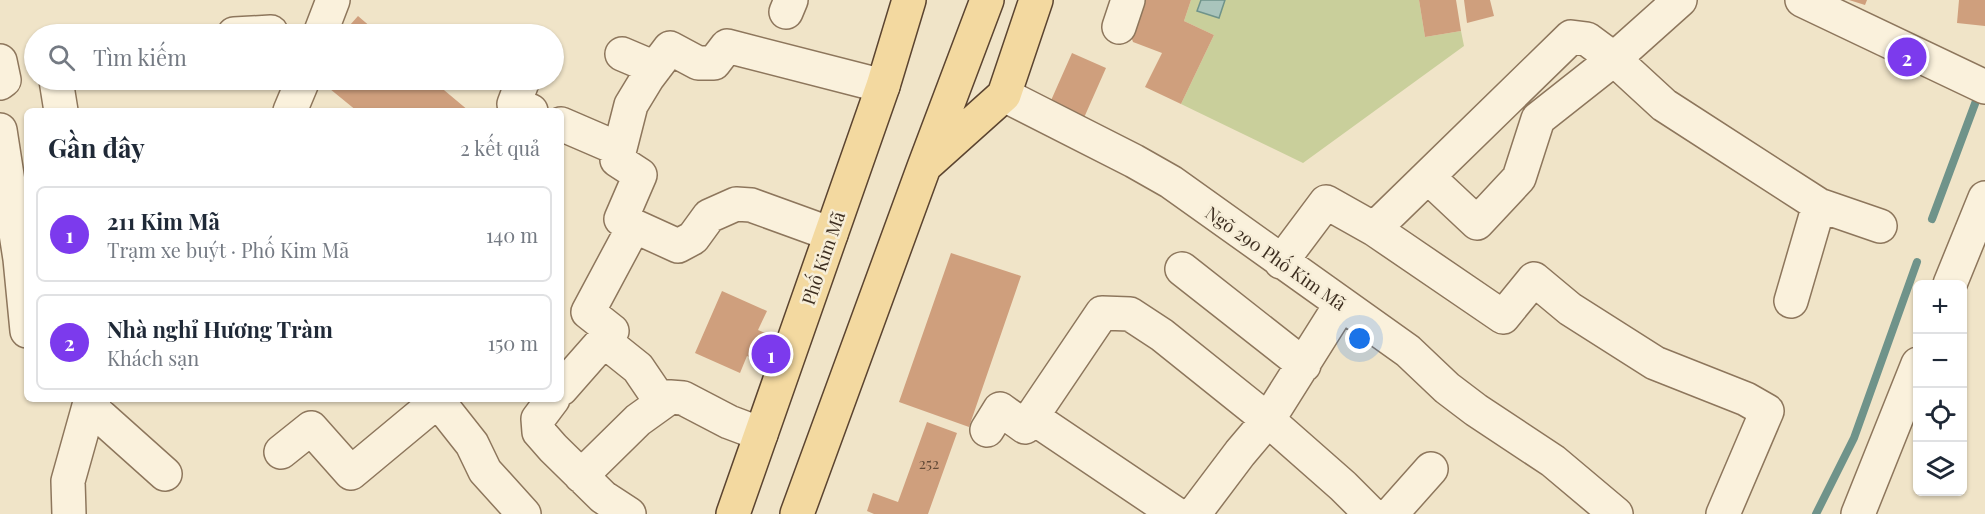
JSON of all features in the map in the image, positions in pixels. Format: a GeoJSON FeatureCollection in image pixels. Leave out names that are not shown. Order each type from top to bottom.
{"type":"FeatureCollection","features":[{"type":"Feature","properties":{"kind":"main road","name":"Phố Kim Mã"},"geometry":{"type":"LineString","coordinates":[[733,514],[883,86],[909,0]]}},
{"type":"Feature","properties":{"kind":"main road"},"geometry":{"type":"LineString","coordinates":[[797,514],[987,0]]}},
{"type":"Feature","properties":{"kind":"main road"},"geometry":{"type":"LineString","coordinates":[[924,167],[1004,95],[1036,0]]}},
{"type":"Feature","properties":{"kind":"street"},"geometry":{"type":"LineString","coordinates":[[324,24],[333,0]]}},
{"type":"Feature","properties":{"kind":"street"},"geometry":{"type":"LineString","coordinates":[[1428,177],[1477,223],[1519,178],[1538,119],[1614,60],[1680,0]]}},
{"type":"Feature","properties":{"kind":"street"},"geometry":{"type":"LineString","coordinates":[[1802,0],[1978,83]]}},
{"type":"Feature","properties":{"kind":"street"},"geometry":{"type":"LineString","coordinates":[[1374,229],[1571,37],[1587,39],[1664,105],[1819,205],[1880,226]]}},
{"type":"Feature","properties":{"kind":"street"},"geometry":{"type":"LineString","coordinates":[[622,54],[714,63],[727,46],[883,86]]}},
{"type":"Feature","properties":{"kind":"street"},"geometry":{"type":"LineString","coordinates":[[663,58],[631,105],[619,149],[617,160],[640,175],[621,219],[678,246],[693,238],[709,216],[736,204],[751,206],[831,234]]}},
{"type":"Feature","properties":{"kind":"street"},"geometry":{"type":"LineString","coordinates":[[0,61],[4,80],[0,83]]}},
{"type":"Feature","properties":{"kind":"street"},"geometry":{"type":"LineString","coordinates":[[57,90],[60,108]]}},
{"type":"Feature","properties":{"kind":"street"},"geometry":{"type":"LineString","coordinates":[[291,108],[299,90]]}},
{"type":"Feature","properties":{"kind":"street"},"geometry":{"type":"LineString","coordinates":[[519,90],[514,104],[524,108]]}},
{"type":"Feature","properties":{"kind":"street","name":"Ngõ 290 Phố Kim Mã"},"geometry":{"type":"LineString","coordinates":[[1004,95],[1134,160],[1171,182],[1408,351],[1447,388],[1553,461],[1616,514]]}},
{"type":"Feature","properties":{"kind":"street"},"geometry":{"type":"LineString","coordinates":[[564,125],[619,149]]}},
{"type":"Feature","properties":{"kind":"street"},"geometry":{"type":"LineString","coordinates":[[0,130],[24,312]]}},
{"type":"Feature","properties":{"kind":"street"},"geometry":{"type":"LineString","coordinates":[[1952,280],[1985,198]]}},
{"type":"Feature","properties":{"kind":"street"},"geometry":{"type":"LineString","coordinates":[[1281,262],[1326,202],[1374,229],[1503,317],[1534,279],[1569,309],[1655,363],[1746,399],[1767,411],[1723,514]]}},
{"type":"Feature","properties":{"kind":"street"},"geometry":{"type":"LineString","coordinates":[[1791,301],[1819,205]]}},
{"type":"Feature","properties":{"kind":"street"},"geometry":{"type":"LineString","coordinates":[[564,383],[612,331],[588,312],[633,226]]}},
{"type":"Feature","properties":{"kind":"street"},"geometry":{"type":"LineString","coordinates":[[1182,268],[1304,365]]}},
{"type":"Feature","properties":{"kind":"street"},"geometry":{"type":"LineString","coordinates":[[1194,514],[1268,420],[1341,304]]}},
{"type":"Feature","properties":{"kind":"street"},"geometry":{"type":"LineString","coordinates":[[987,430],[1000,409],[1025,427],[1102,312],[1130,314],[1162,335],[1268,420],[1343,486],[1371,514]]}},
{"type":"Feature","properties":{"kind":"street"},"geometry":{"type":"LineString","coordinates":[[603,340],[638,368],[657,396],[683,398],[729,422],[761,434]]}},
{"type":"Feature","properties":{"kind":"street"},"geometry":{"type":"LineString","coordinates":[[1858,514],[1913,374]]}},
{"type":"Feature","properties":{"kind":"street"},"geometry":{"type":"LineString","coordinates":[[548,402],[538,419],[539,432],[604,496],[638,420],[670,397]]}},
{"type":"Feature","properties":{"kind":"street"},"geometry":{"type":"LineString","coordinates":[[69,514],[68,481],[92,402],[165,474]]}},
{"type":"Feature","properties":{"kind":"street"},"geometry":{"type":"LineString","coordinates":[[281,452],[311,428],[351,473],[437,402]]}},
{"type":"Feature","properties":{"kind":"street"},"geometry":{"type":"LineString","coordinates":[[440,402],[472,444],[485,471],[521,513]]}},
{"type":"Feature","properties":{"kind":"street"},"geometry":{"type":"LineString","coordinates":[[1032,417],[1176,514]]}},
{"type":"Feature","properties":{"kind":"street"},"geometry":{"type":"LineString","coordinates":[[1391,514],[1431,469]]}},
{"type":"Feature","properties":{"kind":"green space"},"geometry":{"type":"Polygon","coordinates":[[[1191,0],[1419,0],[1425,37],[1461,31],[1464,46],[1303,163],[1181,104],[1214,35],[1184,21],[1191,0]]]}},
{"type":"Feature","properties":{"kind":"water"},"geometry":{"type":"Polygon","coordinates":[[[1201,0],[1225,0],[1219,18],[1197,11],[1201,0]]]}},
{"type":"Feature","properties":{"kind":"building"},"geometry":{"type":"Polygon","coordinates":[[[1139,0],[1191,0],[1184,21],[1214,35],[1181,104],[1145,87],[1162,53],[1133,42],[1129,30],[1139,0]]]}},
{"type":"Feature","properties":{"kind":"building"},"geometry":{"type":"Polygon","coordinates":[[[1419,0],[1456,0],[1461,31],[1425,37],[1419,0]]]}},
{"type":"Feature","properties":{"kind":"building"},"geometry":{"type":"Polygon","coordinates":[[[1464,0],[1490,0],[1494,16],[1467,23],[1464,0]]]}},
{"type":"Feature","properties":{"kind":"building"},"geometry":{"type":"Polygon","coordinates":[[[1849,0],[1867,0],[1865,5],[1849,0]]]}},
{"type":"Feature","properties":{"kind":"building"},"geometry":{"type":"Polygon","coordinates":[[[1959,0],[1985,0],[1985,26],[1957,23],[1959,0]]]}},
{"type":"Feature","properties":{"kind":"building"},"geometry":{"type":"Polygon","coordinates":[[[358,16],[367,24],[351,24],[358,16]]]}},
{"type":"Feature","properties":{"kind":"building"},"geometry":{"type":"Polygon","coordinates":[[[1072,53],[1106,68],[1079,129],[1045,114],[1072,53]]]}},
{"type":"Feature","properties":{"kind":"building"},"geometry":{"type":"Polygon","coordinates":[[[331,90],[444,90],[465,108],[353,108],[331,90]]]}},
{"type":"Feature","properties":{"kind":"building"},"geometry":{"type":"Polygon","coordinates":[[[951,253],[1021,276],[969,427],[899,402],[951,253]]]}},
{"type":"Feature","properties":{"kind":"building"},"geometry":{"type":"Polygon","coordinates":[[[722,291],[767,311],[758,330],[768,334],[756,360],[747,356],[740,373],[695,353],[722,291]]]}},
{"type":"Feature","properties":{"kind":"building"},"geometry":{"type":"Polygon","coordinates":[[[927,422],[957,433],[928,514],[874,514],[867,511],[873,493],[898,502],[927,422]]]}},
{"type":"Feature","properties":{"kind":"waterway"},"geometry":{"type":"LineString","coordinates":[[1932,219],[1979,93]]}},
{"type":"Feature","properties":{"kind":"waterway"},"geometry":{"type":"LineString","coordinates":[[1816,514],[1854,438],[1917,262]]}},
{"type":"Feature","properties":{"kind":"place","name":"Nhà nghỉ Hương Tràm"},"geometry":{"type":"Point","coordinates":[1907,57]}},
{"type":"Feature","properties":{"kind":"place","name":"211 Kim Mã"},"geometry":{"type":"Point","coordinates":[771,354]}}]}
